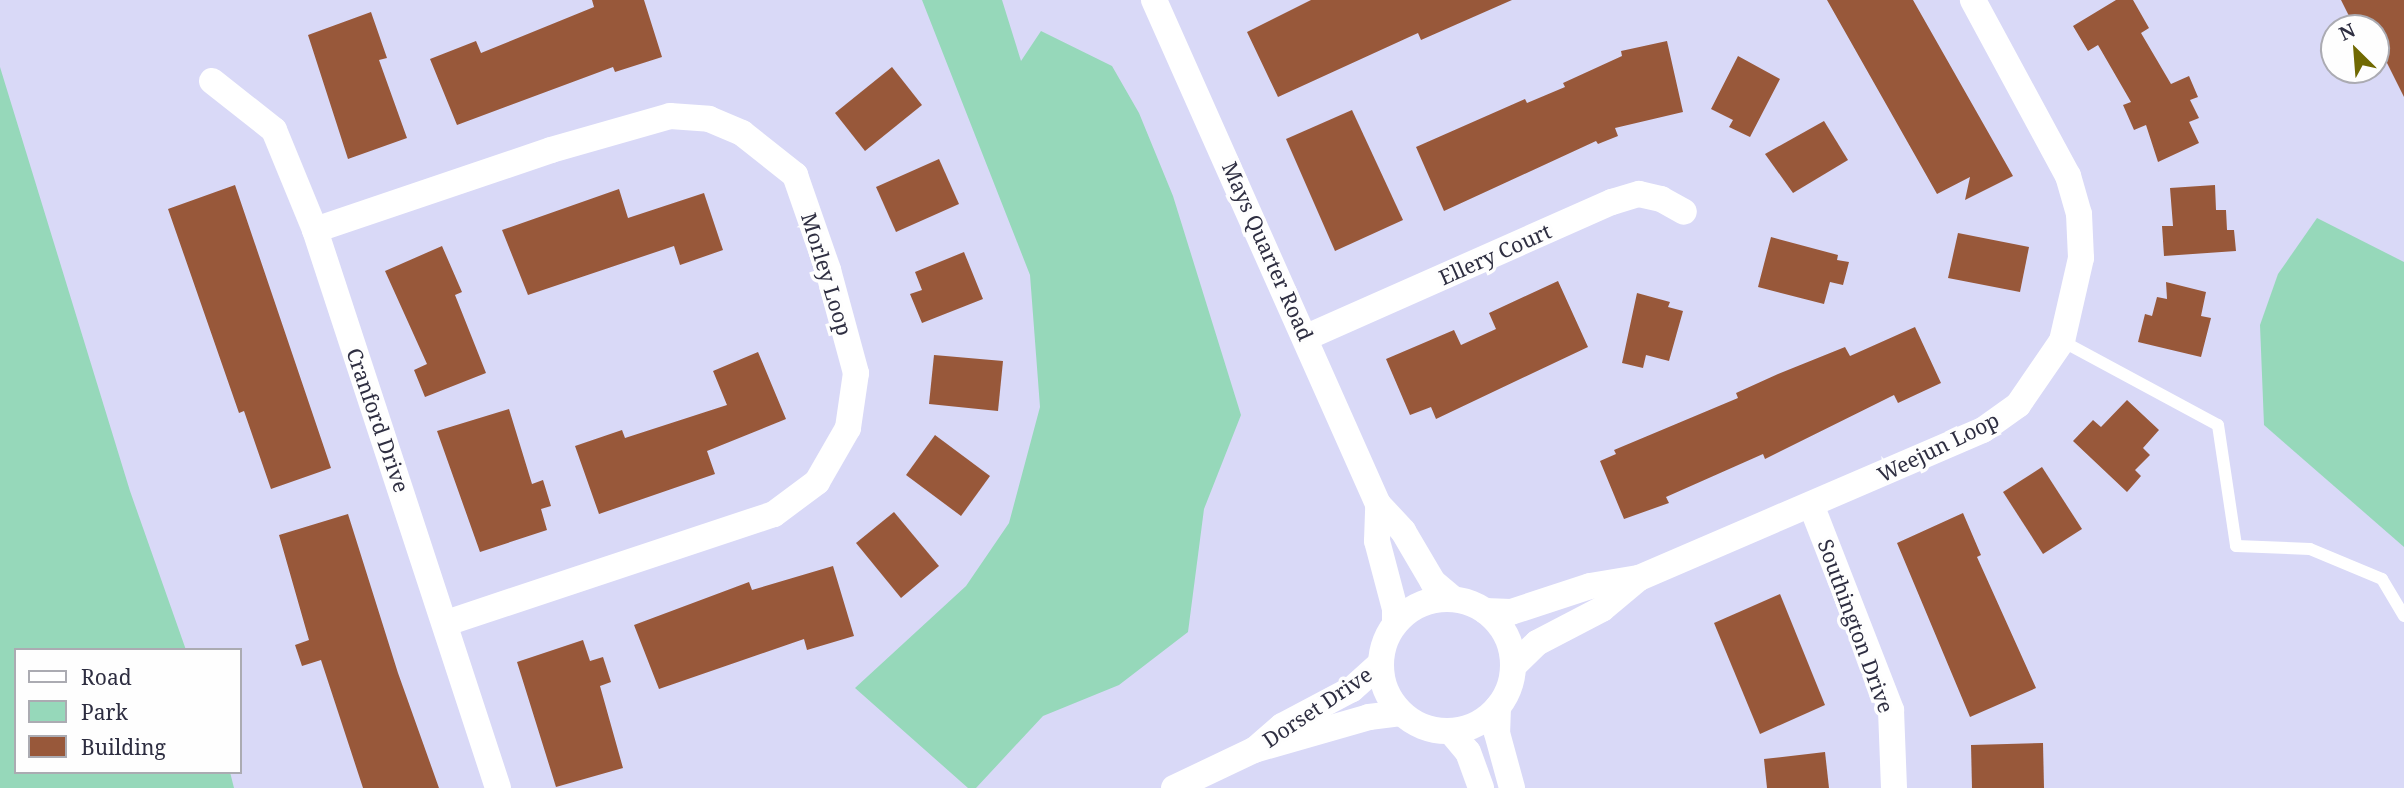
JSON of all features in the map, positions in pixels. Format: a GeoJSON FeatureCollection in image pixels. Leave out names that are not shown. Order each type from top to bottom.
{"type":"FeatureCollection","features":[{"type":"Feature","properties":{"kind":"street","name":"Weejun Loop"},"geometry":{"type":"LineString","coordinates":[[1485,611],[1511,612],[1590,586],[1639,578],[1812,507],[1983,430],[2018,405],[2062,341],[2081,258],[2079,214],[2068,176],[1973,0]]}},
{"type":"Feature","properties":{"kind":"street","name":"Mays Quarter Road"},"geometry":{"type":"LineString","coordinates":[[1157,1],[1307,337],[1378,504],[1403,531],[1433,582],[1453,599],[1485,611]]}},
{"type":"Feature","properties":{"kind":"street","name":"Cranford Drive"},"geometry":{"type":"LineString","coordinates":[[212,81],[274,130],[314,230],[446,623],[498,788]]}},
{"type":"Feature","properties":{"kind":"street","name":"Morley Loop"},"geometry":{"type":"LineString","coordinates":[[314,230],[551,150],[670,116],[709,119],[742,133],[795,175],[828,270],[856,373],[848,428],[817,482],[774,514],[446,623]]}},
{"type":"Feature","properties":{"kind":"street","name":"Ellery Court"},"geometry":{"type":"LineString","coordinates":[[1307,337],[1612,202],[1639,194],[1661,198],[1684,212]]}},
{"type":"Feature","properties":{"kind":"street","name":"Mays Quarter Road"},"geometry":{"type":"LineString","coordinates":[[1378,504],[1377,541],[1395,609],[1395,624]]}},
{"type":"Feature","properties":{"kind":"street","name":"Southington Drive"},"geometry":{"type":"LineString","coordinates":[[1812,507],[1891,710],[1894,788]]}},
{"type":"Feature","properties":{"kind":"street","name":"Weejun Loop"},"geometry":{"type":"LineString","coordinates":[[1513,666],[1537,643],[1602,609],[1639,578]]}},
{"type":"Feature","properties":{"kind":"street"},"geometry":{"type":"LineString","coordinates":[[1453,599],[1422,605],[1395,624],[1384,643],[1380,664],[1382,682],[1401,713],[1415,724],[1451,732],[1477,724],[1498,707]]}},
{"type":"Feature","properties":{"kind":"street"},"geometry":{"type":"LineString","coordinates":[[1485,611],[1506,635],[1513,666],[1498,707],[1497,733],[1512,788]]}},
{"type":"Feature","properties":{"kind":"street","name":"Dorset Drive"},"geometry":{"type":"LineString","coordinates":[[1254,750],[1282,726],[1352,689],[1380,664]]}},
{"type":"Feature","properties":{"kind":"street","name":"Dorset Drive"},"geometry":{"type":"LineString","coordinates":[[1174,788],[1254,750],[1369,717],[1401,713]]}},
{"type":"Feature","properties":{"kind":"street"},"geometry":{"type":"LineString","coordinates":[[1451,732],[1468,752],[1481,788]]}},
{"type":"Feature","properties":{"kind":"lane"},"geometry":{"type":"LineString","coordinates":[[2062,341],[2218,425],[2236,546],[2310,549],[2382,579],[2404,616]]}},
{"type":"Feature","properties":{"kind":"green space"},"geometry":{"type":"Polygon","coordinates":[[[922,0],[1002,0],[1021,61],[1041,31],[1112,66],[1139,113],[1173,196],[1241,415],[1204,509],[1188,632],[1119,685],[1043,716],[976,788],[968,788],[855,688],[966,586],[1009,523],[1040,407],[1030,275],[922,0]]]}},
{"type":"Feature","properties":{"kind":"green space"},"geometry":{"type":"Polygon","coordinates":[[[0,67],[130,491],[185,648],[14,648],[14,774],[230,774],[234,788],[0,788],[0,67]]]}},
{"type":"Feature","properties":{"kind":"green space"},"geometry":{"type":"Polygon","coordinates":[[[2317,218],[2404,262],[2404,547],[2264,425],[2260,325],[2278,274],[2317,218]]]}},
{"type":"Feature","properties":{"kind":"building"},"geometry":{"type":"Polygon","coordinates":[[[592,0],[644,0],[662,57],[615,72],[613,67],[457,125],[430,59],[476,41],[481,53],[594,7],[592,0]]]}},
{"type":"Feature","properties":{"kind":"building"},"geometry":{"type":"Polygon","coordinates":[[[1311,0],[1512,0],[1421,40],[1418,33],[1278,97],[1247,32],[1311,0]]]}},
{"type":"Feature","properties":{"kind":"building"},"geometry":{"type":"Polygon","coordinates":[[[1827,0],[1913,0],[2013,176],[1965,200],[1970,177],[1937,194],[1827,0]]]}},
{"type":"Feature","properties":{"kind":"building"},"geometry":{"type":"Polygon","coordinates":[[[2116,0],[2133,0],[2149,28],[2141,33],[2171,84],[2189,76],[2198,97],[2190,100],[2199,118],[2189,122],[2199,143],[2158,162],[2146,125],[2134,130],[2123,105],[2131,102],[2098,45],[2088,51],[2073,26],[2116,0]]]}},
{"type":"Feature","properties":{"kind":"building"},"geometry":{"type":"Polygon","coordinates":[[[2341,0],[2404,0],[2404,97],[2390,69],[2390,14],[2348,14],[2341,0]]]}},
{"type":"Feature","properties":{"kind":"building"},"geometry":{"type":"Polygon","coordinates":[[[371,12],[387,58],[379,60],[407,138],[348,159],[308,35],[371,12]]]}},
{"type":"Feature","properties":{"kind":"building"},"geometry":{"type":"Polygon","coordinates":[[[1667,41],[1683,112],[1615,128],[1618,136],[1598,144],[1596,141],[1444,211],[1416,147],[1525,99],[1527,103],[1565,87],[1563,83],[1622,56],[1621,51],[1667,41]]]}},
{"type":"Feature","properties":{"kind":"building"},"geometry":{"type":"Polygon","coordinates":[[[1738,56],[1780,79],[1750,137],[1729,127],[1733,120],[1711,109],[1738,56]]]}},
{"type":"Feature","properties":{"kind":"building"},"geometry":{"type":"Polygon","coordinates":[[[892,67],[922,105],[865,151],[835,113],[892,67]]]}},
{"type":"Feature","properties":{"kind":"building"},"geometry":{"type":"Polygon","coordinates":[[[1352,110],[1403,220],[1335,251],[1286,139],[1352,110]]]}},
{"type":"Feature","properties":{"kind":"building"},"geometry":{"type":"Polygon","coordinates":[[[1824,121],[1848,160],[1793,193],[1765,154],[1824,121]]]}},
{"type":"Feature","properties":{"kind":"building"},"geometry":{"type":"Polygon","coordinates":[[[939,159],[959,204],[896,232],[876,187],[939,159]]]}},
{"type":"Feature","properties":{"kind":"building"},"geometry":{"type":"Polygon","coordinates":[[[235,185],[331,468],[271,489],[244,411],[239,413],[168,209],[235,185]]]}},
{"type":"Feature","properties":{"kind":"building"},"geometry":{"type":"Polygon","coordinates":[[[2215,185],[2216,210],[2226,210],[2227,230],[2234,230],[2236,251],[2164,256],[2162,226],[2173,226],[2170,188],[2215,185]]]}},
{"type":"Feature","properties":{"kind":"building"},"geometry":{"type":"Polygon","coordinates":[[[619,189],[628,218],[704,193],[723,250],[680,265],[674,246],[528,295],[502,230],[619,189]]]}},
{"type":"Feature","properties":{"kind":"building"},"geometry":{"type":"Polygon","coordinates":[[[1958,233],[2029,247],[2020,292],[1948,278],[1958,233]]]}},
{"type":"Feature","properties":{"kind":"building"},"geometry":{"type":"Polygon","coordinates":[[[1771,237],[1838,255],[1837,260],[1849,262],[1843,285],[1830,282],[1824,304],[1758,287],[1771,237]]]}},
{"type":"Feature","properties":{"kind":"building"},"geometry":{"type":"Polygon","coordinates":[[[442,246],[462,292],[455,295],[486,373],[425,397],[414,370],[427,364],[385,271],[442,246]]]}},
{"type":"Feature","properties":{"kind":"building"},"geometry":{"type":"Polygon","coordinates":[[[964,252],[983,299],[922,323],[910,294],[922,290],[915,272],[964,252]]]}},
{"type":"Feature","properties":{"kind":"building"},"geometry":{"type":"Polygon","coordinates":[[[1558,281],[1588,347],[1436,419],[1431,407],[1410,415],[1386,359],[1454,330],[1461,345],[1496,329],[1489,313],[1558,281]]]}},
{"type":"Feature","properties":{"kind":"building"},"geometry":{"type":"Polygon","coordinates":[[[2166,282],[2206,292],[2201,316],[2211,318],[2201,357],[2138,342],[2145,314],[2152,316],[2157,297],[2167,299],[2166,282]]]}},
{"type":"Feature","properties":{"kind":"building"},"geometry":{"type":"Polygon","coordinates":[[[1637,293],[1670,302],[1668,307],[1683,311],[1669,361],[1646,355],[1643,368],[1622,363],[1637,293]]]}},
{"type":"Feature","properties":{"kind":"building"},"geometry":{"type":"Polygon","coordinates":[[[1915,327],[1941,383],[1898,403],[1894,395],[1765,459],[1763,454],[1666,497],[1669,503],[1624,519],[1600,461],[1616,454],[1614,450],[1738,398],[1736,393],[1778,374],[1845,347],[1850,356],[1915,327]]]}},
{"type":"Feature","properties":{"kind":"building"},"geometry":{"type":"Polygon","coordinates":[[[758,352],[786,419],[707,451],[715,474],[599,514],[575,446],[622,430],[625,438],[727,405],[713,371],[758,352]]]}},
{"type":"Feature","properties":{"kind":"building"},"geometry":{"type":"Polygon","coordinates":[[[934,355],[1003,361],[998,411],[929,404],[934,355]]]}},
{"type":"Feature","properties":{"kind":"building"},"geometry":{"type":"Polygon","coordinates":[[[2127,400],[2159,430],[2143,448],[2150,455],[2135,470],[2141,476],[2127,492],[2073,441],[2093,420],[2101,427],[2127,400]]]}},
{"type":"Feature","properties":{"kind":"building"},"geometry":{"type":"Polygon","coordinates":[[[509,409],[532,484],[543,480],[551,506],[541,509],[547,530],[480,552],[437,431],[509,409]]]}},
{"type":"Feature","properties":{"kind":"building"},"geometry":{"type":"Polygon","coordinates":[[[935,435],[990,476],[961,516],[906,475],[935,435]]]}},
{"type":"Feature","properties":{"kind":"building"},"geometry":{"type":"Polygon","coordinates":[[[2042,467],[2082,529],[2043,554],[2003,492],[2042,467]]]}},
{"type":"Feature","properties":{"kind":"building"},"geometry":{"type":"Polygon","coordinates":[[[894,512],[939,566],[901,598],[856,543],[894,512]]]}},
{"type":"Feature","properties":{"kind":"building"},"geometry":{"type":"Polygon","coordinates":[[[1963,513],[1981,555],[1977,557],[2036,688],[1970,717],[1897,543],[1963,513]]]}},
{"type":"Feature","properties":{"kind":"building"},"geometry":{"type":"Polygon","coordinates":[[[348,514],[398,673],[439,788],[363,788],[321,660],[302,666],[295,645],[309,640],[279,535],[348,514]]]}},
{"type":"Feature","properties":{"kind":"building"},"geometry":{"type":"Polygon","coordinates":[[[833,566],[854,636],[807,650],[804,639],[659,689],[634,625],[749,582],[752,590],[833,566]]]}},
{"type":"Feature","properties":{"kind":"building"},"geometry":{"type":"Polygon","coordinates":[[[1780,594],[1825,705],[1760,734],[1714,623],[1780,594]]]}},
{"type":"Feature","properties":{"kind":"building"},"geometry":{"type":"Polygon","coordinates":[[[583,640],[590,661],[603,657],[611,682],[600,686],[623,768],[556,787],[517,662],[583,640]]]}},
{"type":"Feature","properties":{"kind":"building"},"geometry":{"type":"Polygon","coordinates":[[[2043,743],[2044,788],[1972,788],[1971,745],[2043,743]]]}},
{"type":"Feature","properties":{"kind":"building"},"geometry":{"type":"Polygon","coordinates":[[[1825,752],[1829,788],[1767,788],[1764,759],[1825,752]]]}}]}
